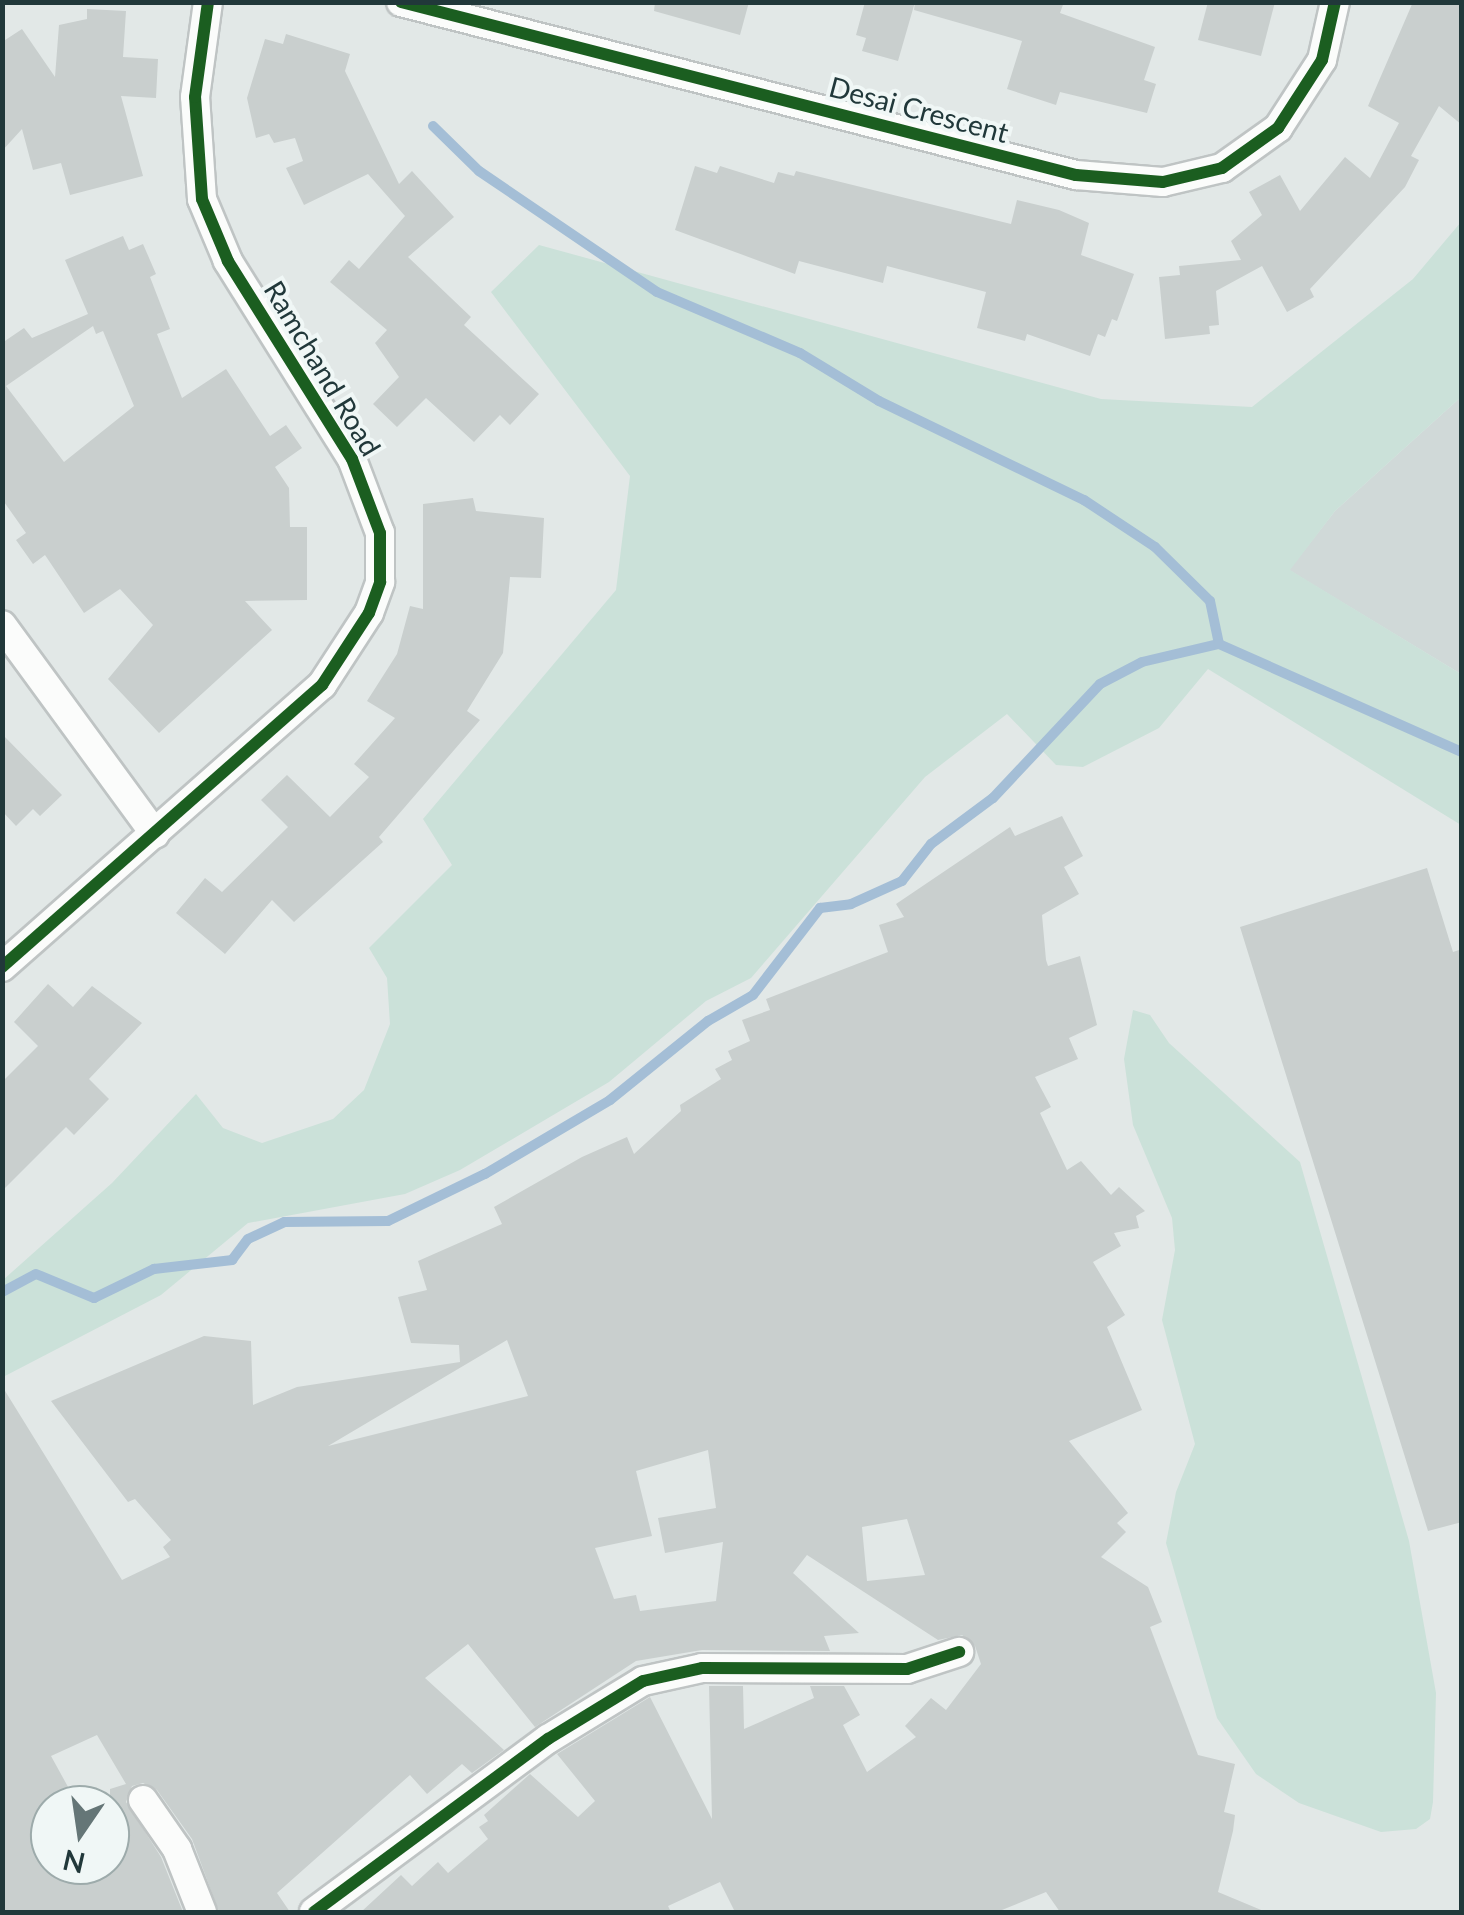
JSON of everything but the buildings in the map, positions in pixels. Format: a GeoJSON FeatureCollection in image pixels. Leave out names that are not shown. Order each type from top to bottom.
{"type":"FeatureCollection","features":[{"type":"Feature","properties":{"kind":"street","name":"Ramchand Road"},"geometry":{"type":"LineString","coordinates":[[2,967],[322,685],[370,613],[382,566],[372,505],[352,459],[228,261],[202,198],[193,148],[195,97],[208,2]]}},
{"type":"Feature","properties":{"kind":"street","name":"Desai Crescent"},"geometry":{"type":"LineString","coordinates":[[401,2],[1076,175],[1163,182],[1222,168],[1278,128],[1304,98],[1322,60],[1335,2]]}},
{"type":"Feature","properties":{"kind":"street"},"geometry":{"type":"LineString","coordinates":[[2,625],[155,834]]}},
{"type":"Feature","properties":{"kind":"street"},"geometry":{"type":"LineString","coordinates":[[314,1912],[548,1738],[643,1682],[702,1668],[907,1669],[959,1652]]}},
{"type":"Feature","properties":{"kind":"street"},"geometry":{"type":"LineString","coordinates":[[143,1800],[177,1848],[202,1912]]}},
{"type":"Feature","properties":{"kind":"shaded area"},"geometry":{"type":"Polygon","coordinates":[[[1461,397],[1461,674],[1289,570],[1335,511],[1461,397]]]}},
{"type":"Feature","properties":{"kind":"green space"},"geometry":{"type":"Polygon","coordinates":[[[1461,222],[1461,397],[1335,511],[1290,570],[1461,674],[1461,825],[1208,669],[1159,728],[1083,767],[1056,765],[1007,714],[925,777],[751,978],[706,1001],[609,1082],[460,1170],[405,1194],[248,1223],[161,1295],[3,1377],[3,1280],[112,1183],[196,1094],[223,1128],[262,1143],[333,1119],[364,1090],[390,1024],[387,978],[369,948],[452,865],[423,819],[616,590],[630,476],[491,292],[539,245],[1101,399],[1252,407],[1413,279],[1461,222]]]}},
{"type":"Feature","properties":{"kind":"green space"},"geometry":{"type":"Polygon","coordinates":[[[1133,1010],[1150,1015],[1169,1043],[1300,1162],[1409,1541],[1436,1693],[1433,1802],[1430,1819],[1416,1829],[1381,1832],[1299,1803],[1256,1774],[1217,1718],[1166,1543],[1176,1492],[1195,1444],[1162,1320],[1175,1250],[1172,1218],[1133,1125],[1124,1059],[1133,1010]]]}},
{"type":"Feature","properties":{"kind":"waterway"},"geometry":{"type":"LineString","coordinates":[[433,126],[479,171],[657,292],[800,353],[879,401],[1084,500],[1155,547],[1210,601],[1219,644]]}},
{"type":"Feature","properties":{"kind":"waterway"},"geometry":{"type":"LineString","coordinates":[[2,1292],[36,1274],[94,1298],[154,1269],[232,1260],[248,1239],[284,1222],[388,1221],[485,1174],[610,1100],[708,1021],[753,995],[820,908],[851,904],[902,881],[931,844],[993,798],[1100,684],[1142,662],[1219,644],[1462,752]]}},
{"type":"Feature","properties":{"kind":"cycle path"},"geometry":{"type":"LineString","coordinates":[[2,967],[322,685],[369,613],[380,582],[380,533],[352,459],[228,261],[202,199],[195,97],[208,2]]}},
{"type":"Feature","properties":{"kind":"cycle path"},"geometry":{"type":"LineString","coordinates":[[401,2],[1076,175],[1163,182],[1222,168],[1278,128],[1322,60],[1335,2]]}},
{"type":"Feature","properties":{"kind":"cycle path"},"geometry":{"type":"LineString","coordinates":[[314,1912],[548,1739],[643,1681],[702,1668],[907,1669],[959,1652]]}}]}
